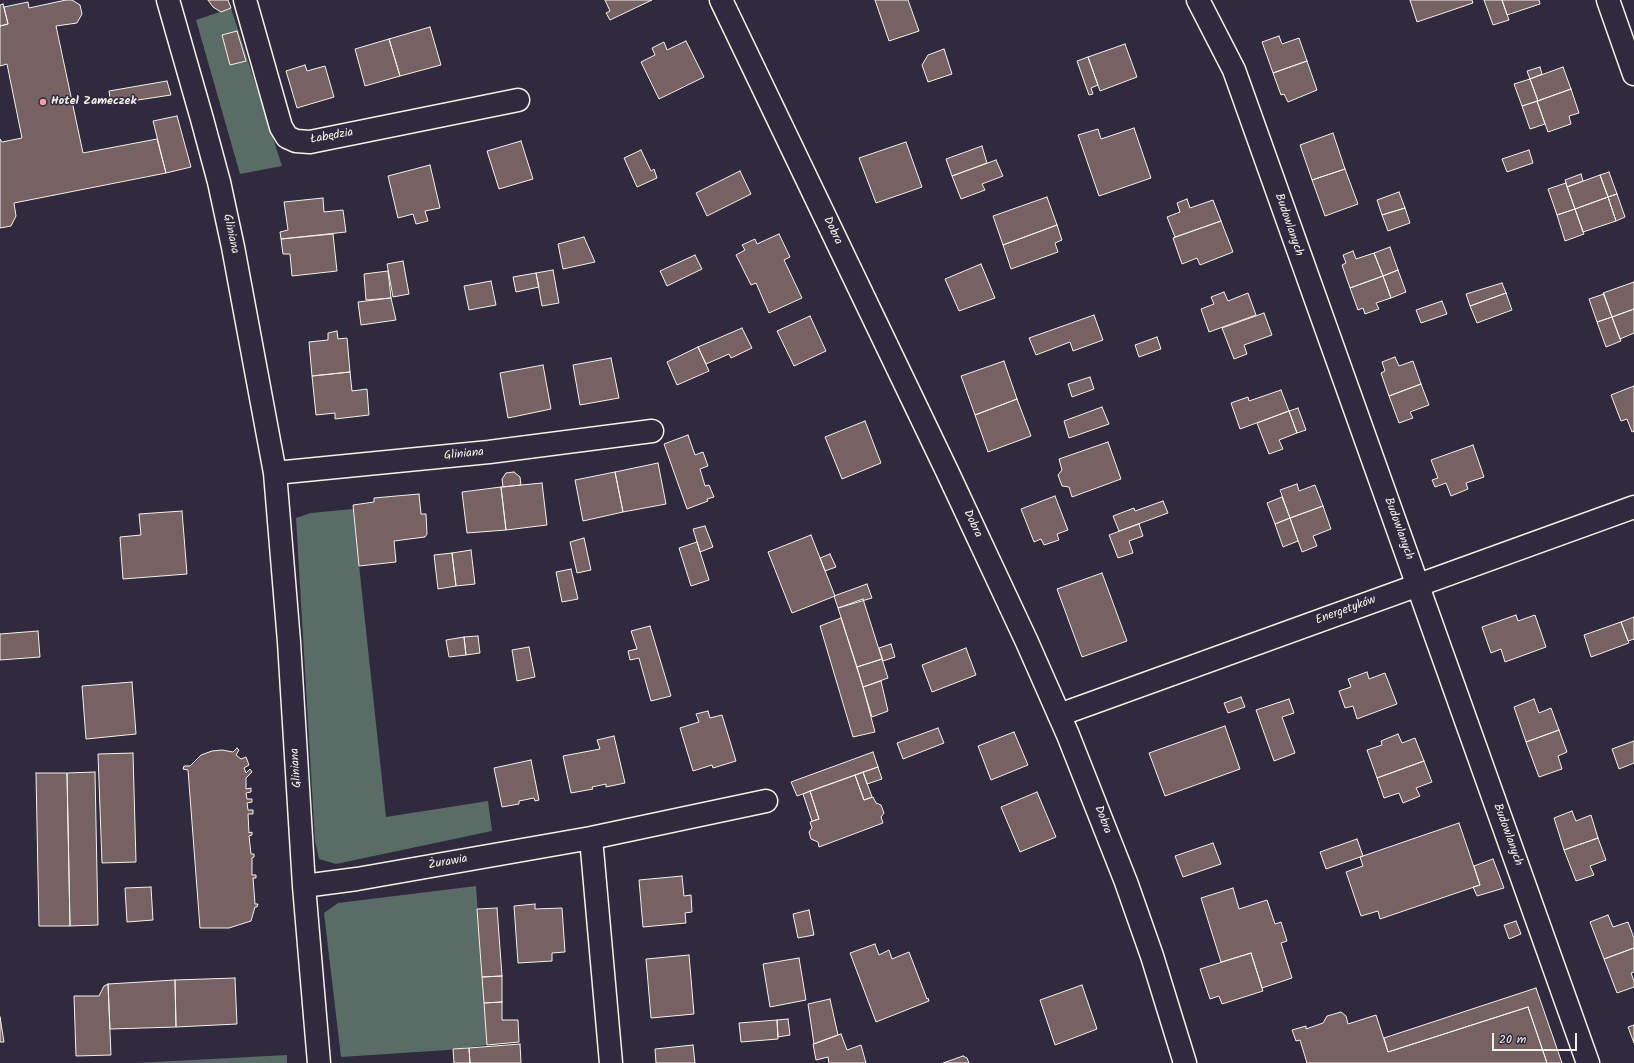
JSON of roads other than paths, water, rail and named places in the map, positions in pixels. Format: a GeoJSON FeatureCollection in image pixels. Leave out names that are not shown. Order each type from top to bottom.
{"type":"FeatureCollection","features":[{"type":"Feature","properties":{"kind":"street","name":"Gliniana"},"geometry":{"type":"LineString","coordinates":[[168,0],[219,182],[233,247],[275,473],[288,626],[304,886],[319,1063]]}},
{"type":"Feature","properties":{"kind":"street","name":"Łabędzia"},"geometry":{"type":"LineString","coordinates":[[245,0],[281,126],[287,137],[296,141],[310,142],[518,100]]}},
{"type":"Feature","properties":{"kind":"street","name":"Dobra"},"geometry":{"type":"LineString","coordinates":[[721,0],[948,471],[1059,715],[1092,794],[1128,889],[1152,956],[1186,1063]]}},
{"type":"Feature","properties":{"kind":"street","name":"Budowlanych"},"geometry":{"type":"LineString","coordinates":[[1198,0],[1234,70],[1408,554],[1417,585],[1588,1063]]}},
{"type":"Feature","properties":{"kind":"street"},"geometry":{"type":"LineString","coordinates":[[1608,0],[1634,74]]}},
{"type":"Feature","properties":{"kind":"street","name":"Gliniana"},"geometry":{"type":"LineString","coordinates":[[275,473],[489,452],[652,431]]}},
{"type":"Feature","properties":{"kind":"street","name":"Energetyków"},"geometry":{"type":"LineString","coordinates":[[1059,715],[1634,507]]}},
{"type":"Feature","properties":{"kind":"street","name":"Żurawia"},"geometry":{"type":"LineString","coordinates":[[304,886],[357,879],[591,838],[766,801]]}},
{"type":"Feature","properties":{"kind":"street"},"geometry":{"type":"LineString","coordinates":[[591,838],[611,1063]]}},
{"type":"Feature","properties":{"kind":"place","name":"Hotel Zameczek"},"geometry":{"type":"Point","coordinates":[43,102]}}]}
